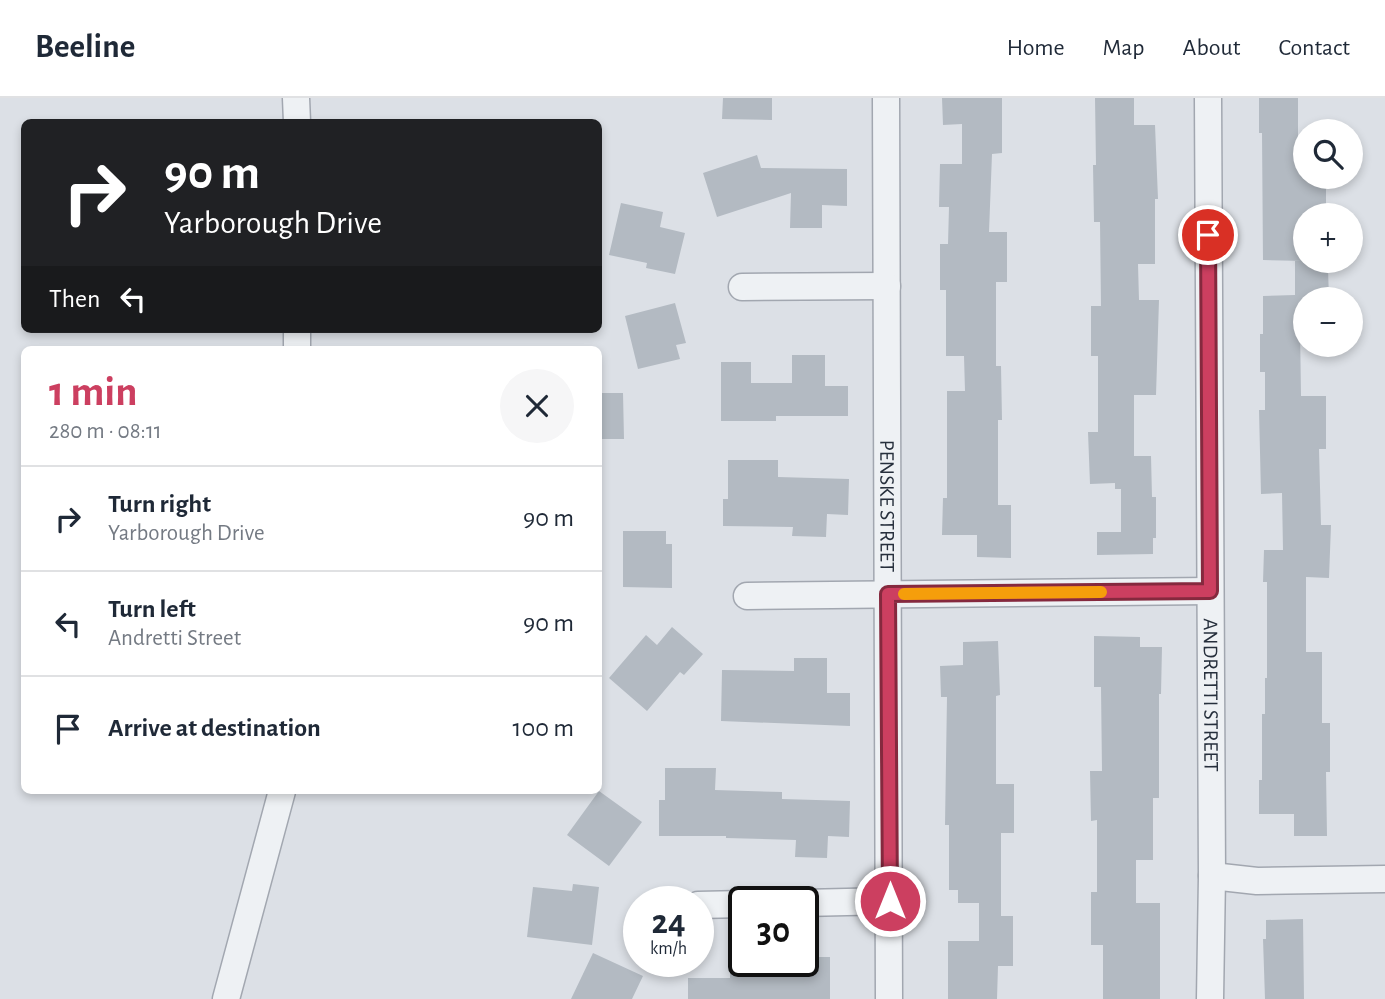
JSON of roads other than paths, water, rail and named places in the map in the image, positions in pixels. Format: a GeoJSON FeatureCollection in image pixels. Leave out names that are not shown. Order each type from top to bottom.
{"type":"FeatureCollection","features":[{"type":"Feature","properties":{"kind":"street"},"geometry":{"type":"LineString","coordinates":[[296,98],[297,119]]}},
{"type":"Feature","properties":{"kind":"street","name":"PENSKE STREET"},"geometry":{"type":"LineString","coordinates":[[886,98],[889,999]]}},
{"type":"Feature","properties":{"kind":"street","name":"ANDRETTI STREET"},"geometry":{"type":"LineString","coordinates":[[1208,98],[1212,876],[1210,999]]}},
{"type":"Feature","properties":{"kind":"street"},"geometry":{"type":"LineString","coordinates":[[742,287],[887,286]]}},
{"type":"Feature","properties":{"kind":"street"},"geometry":{"type":"LineString","coordinates":[[747,596],[1210,591]]}},
{"type":"Feature","properties":{"kind":"street"},"geometry":{"type":"LineString","coordinates":[[226,999],[281,794]]}},
{"type":"Feature","properties":{"kind":"street"},"geometry":{"type":"LineString","coordinates":[[1212,876],[1257,881],[1385,879]]}},
{"type":"Feature","properties":{"kind":"street"},"geometry":{"type":"LineString","coordinates":[[819,903],[890,901]]}}]}
